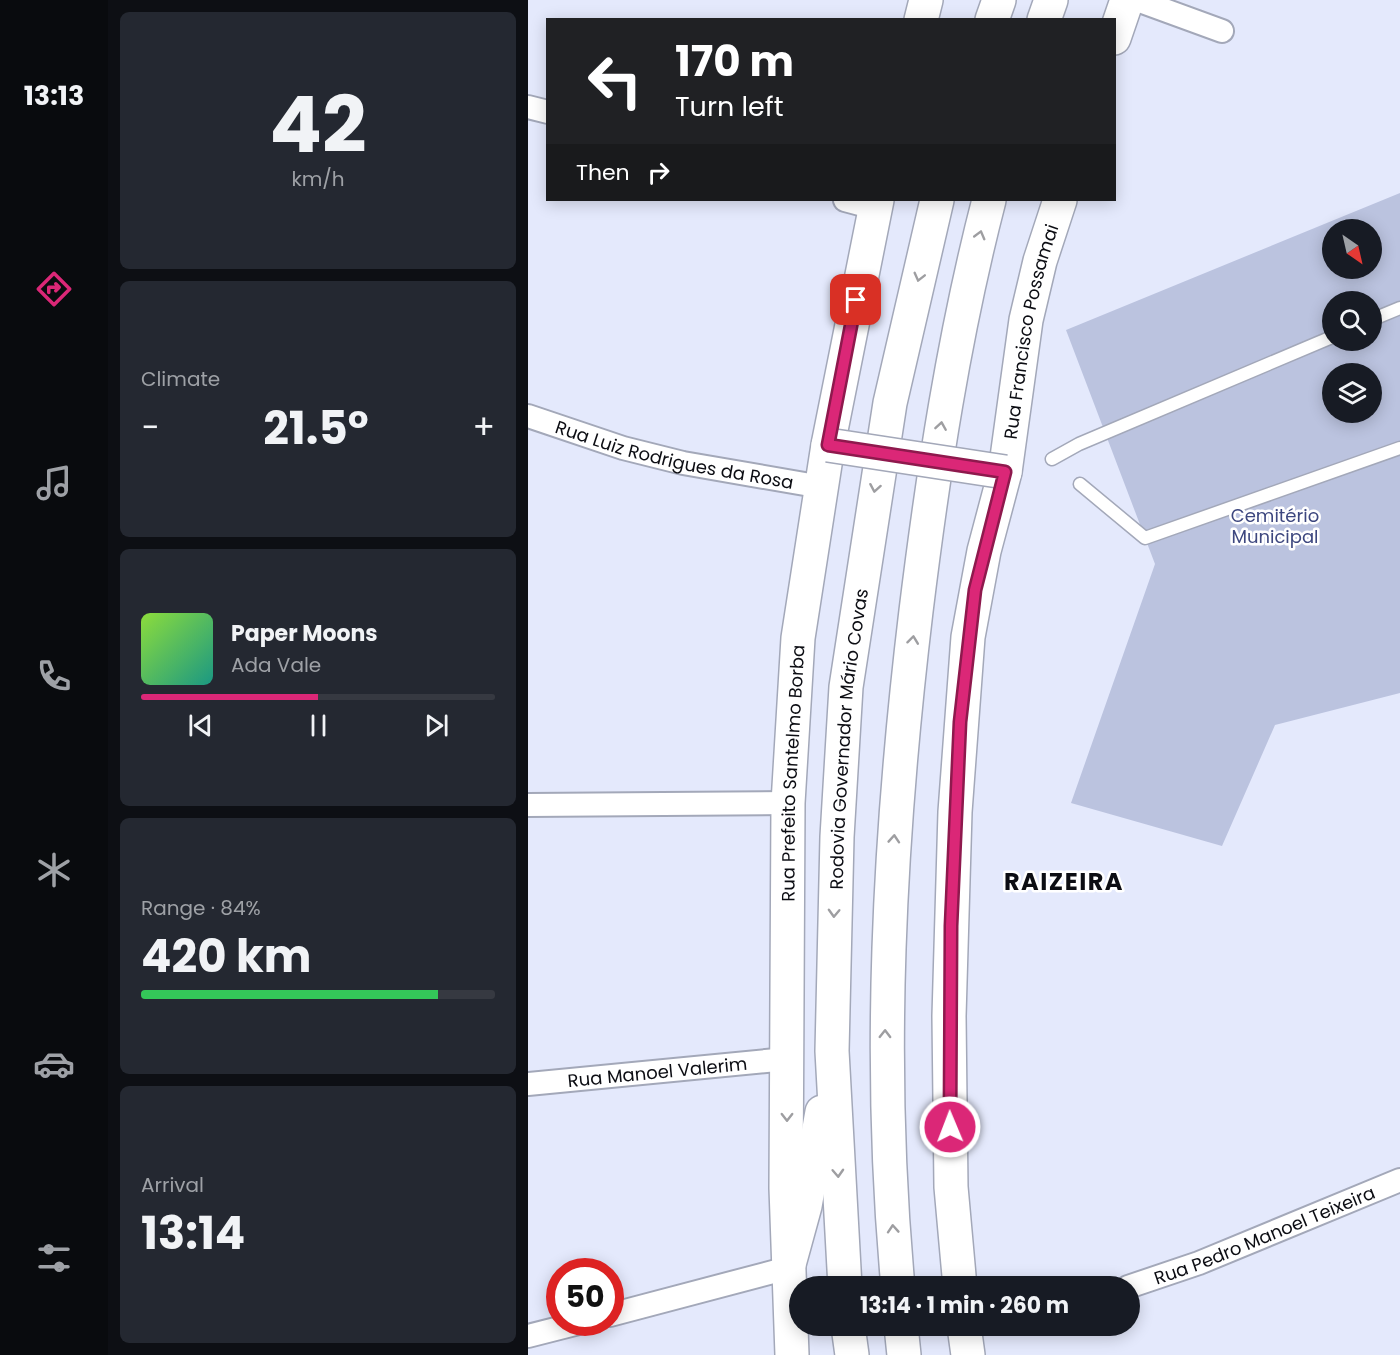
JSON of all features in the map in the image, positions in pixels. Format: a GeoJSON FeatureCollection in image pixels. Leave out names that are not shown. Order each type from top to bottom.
{"type":"FeatureCollection","features":[{"type":"Feature","properties":{"kind":"main road"},"geometry":{"type":"LineString","coordinates":[[922,18],[926,0]]}},
{"type":"Feature","properties":{"kind":"main road"},"geometry":{"type":"LineString","coordinates":[[993,18],[999,0]]}},
{"type":"Feature","properties":{"kind":"main road"},"geometry":{"type":"LineString","coordinates":[[1045,18],[1051,0]]}},
{"type":"Feature","properties":{"kind":"main road"},"geometry":{"type":"LineString","coordinates":[[1116,32],[1127,0]]}},
{"type":"Feature","properties":{"kind":"main road","name":"Rodovia Governador Mário Covas"},"geometry":{"type":"LineString","coordinates":[[844,1276],[832,1051],[836,859],[846,687],[890,403],[937,201]]}},
{"type":"Feature","properties":{"kind":"main road"},"geometry":{"type":"LineString","coordinates":[[896,1276],[885,1050],[888,935],[895,814],[910,664],[942,422],[956,339],[989,201]]}},
{"type":"Feature","properties":{"kind":"main road","name":"Rua Francisco Possamai"},"geometry":{"type":"LineString","coordinates":[[959,1276],[951,1187],[949,1107],[951,915],[960,722],[975,590],[1005,472],[1026,320],[1040,261],[1060,201]]}},
{"type":"Feature","properties":{"kind":"main road","name":"Rua Prefeito Santelmo Borba"},"geometry":{"type":"LineString","coordinates":[[792,1355],[788,1268],[788,803],[798,638],[866,202]]}},
{"type":"Feature","properties":{"kind":"main road"},"geometry":{"type":"LineString","coordinates":[[828,445],[1005,472]]}},
{"type":"Feature","properties":{"kind":"main road"},"geometry":{"type":"LineString","coordinates":[[788,1268],[806,1206],[832,1051]]}},
{"type":"Feature","properties":{"kind":"main road"},"geometry":{"type":"LineString","coordinates":[[849,1336],[852,1355]]}},
{"type":"Feature","properties":{"kind":"main road"},"geometry":{"type":"LineString","coordinates":[[902,1336],[904,1355]]}},
{"type":"Feature","properties":{"kind":"main road"},"geometry":{"type":"LineString","coordinates":[[965,1336],[968,1355]]}},
{"type":"Feature","properties":{"kind":"street"},"geometry":{"type":"LineString","coordinates":[[1137,0],[1222,31]]}},
{"type":"Feature","properties":{"kind":"street"},"geometry":{"type":"LineString","coordinates":[[528,106],[546,111]]}},
{"type":"Feature","properties":{"kind":"street","name":"Rua Luiz Rodrigues da Rosa"},"geometry":{"type":"LineString","coordinates":[[528,417],[623,448],[683,463],[822,487]]}},
{"type":"Feature","properties":{"kind":"street"},"geometry":{"type":"LineString","coordinates":[[528,805],[788,803]]}},
{"type":"Feature","properties":{"kind":"street","name":"Rua Manoel Valerim"},"geometry":{"type":"LineString","coordinates":[[528,1084],[787,1059]]}},
{"type":"Feature","properties":{"kind":"street","name":"Rua Pedro Manoel Teixeira"},"geometry":{"type":"LineString","coordinates":[[1140,1283],[1199,1263],[1400,1180]]}},
{"type":"Feature","properties":{"kind":"street"},"geometry":{"type":"LineString","coordinates":[[624,1311],[788,1268]]}},
{"type":"Feature","properties":{"kind":"street"},"geometry":{"type":"LineString","coordinates":[[528,1336],[546,1331]]}},
{"type":"Feature","properties":{"kind":"lane"},"geometry":{"type":"LineString","coordinates":[[1382,315],[1400,308]]}},
{"type":"Feature","properties":{"kind":"lane"},"geometry":{"type":"LineString","coordinates":[[1052,459],[1079,444],[1322,341]]}},
{"type":"Feature","properties":{"kind":"lane"},"geometry":{"type":"LineString","coordinates":[[1080,484],[1145,538],[1400,448]]}},
{"type":"Feature","properties":{"kind":"green space","name":"Cemitério Municipal"},"geometry":{"type":"Polygon","coordinates":[[[1400,193],[1400,693],[1275,725],[1222,846],[1071,803],[1155,564],[1066,330],[1322,225],[1322,279],[1382,279],[1382,219],[1337,219],[1400,193]]]}},
{"type":"Feature","properties":{"kind":"district","name":"RAIZEIRA"},"geometry":{"type":"Point","coordinates":[1064,881]}},
{"type":"Feature","properties":{"kind":"route"},"geometry":{"type":"LineString","coordinates":[[856,300],[828,445],[1005,472],[975,590],[960,722],[951,926],[950,1127]]}}]}
